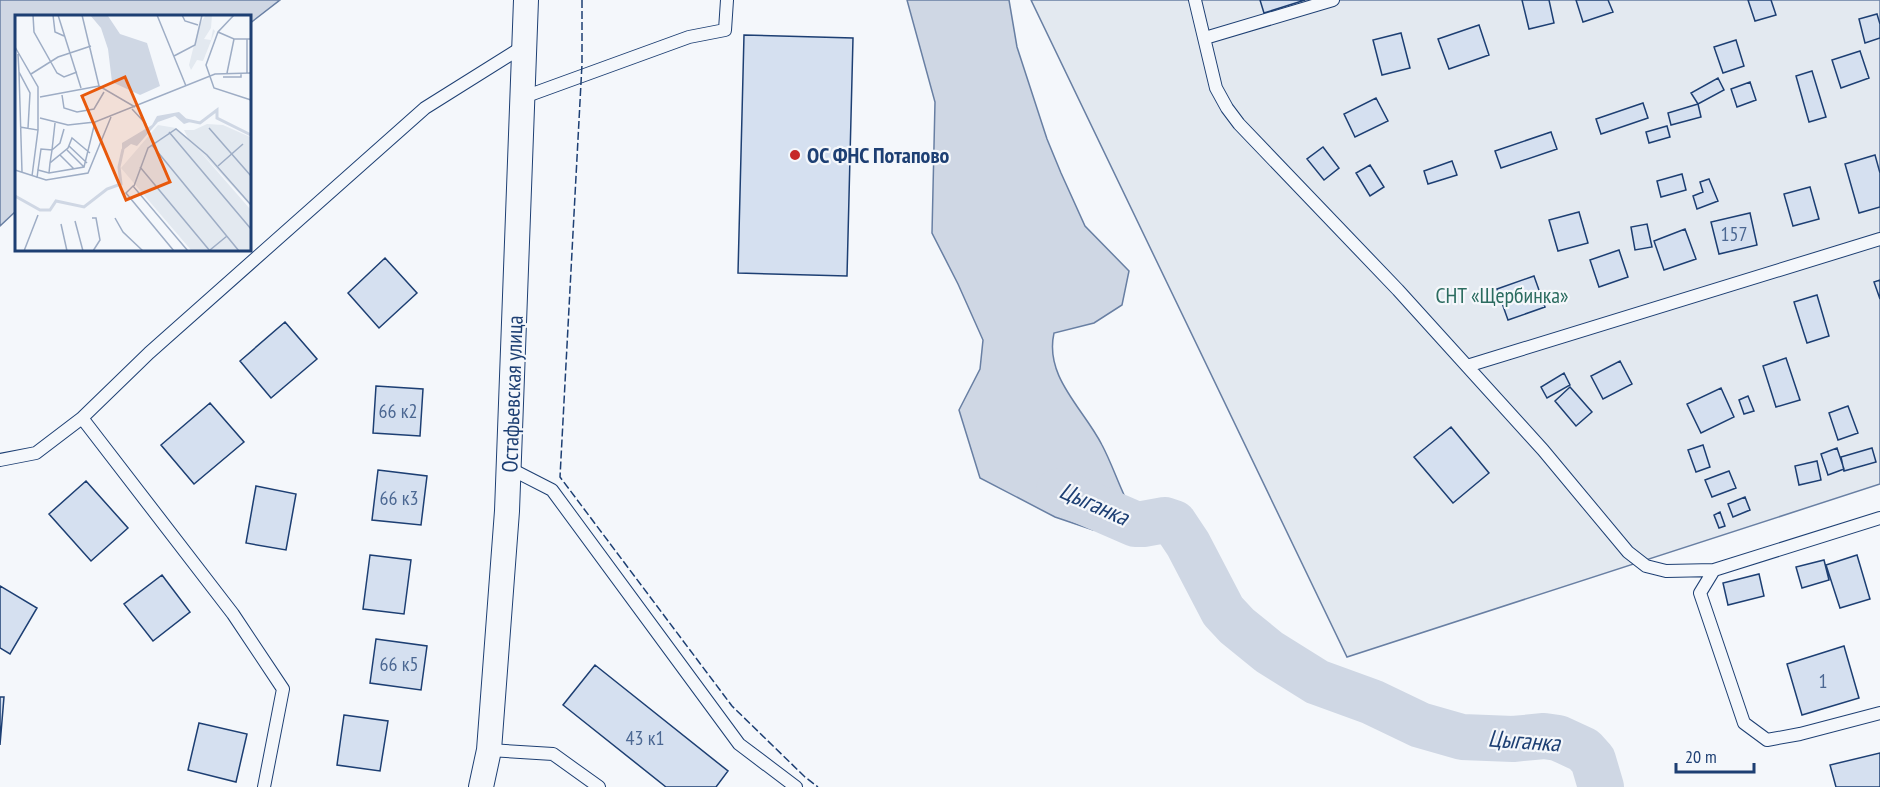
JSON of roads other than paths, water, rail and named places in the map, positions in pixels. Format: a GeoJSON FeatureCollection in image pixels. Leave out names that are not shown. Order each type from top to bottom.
{"type":"FeatureCollection","features":[{"type":"Feature","properties":{"kind":"street","name":"Остафьевская улица"},"geometry":{"type":"LineString","coordinates":[[482,787],[489,750],[509,468],[526,0]]}},
{"type":"Feature","properties":{"kind":"lane"},"geometry":{"type":"LineString","coordinates":[[524,97],[689,37],[726,30],[727,0]]}},
{"type":"Feature","properties":{"kind":"lane"},"geometry":{"type":"LineString","coordinates":[[1195,0],[1216,88],[1239,124],[1398,290],[1543,450],[1628,552],[1646,566],[1666,571],[1714,570],[1880,519]]}},
{"type":"Feature","properties":{"kind":"lane"},"geometry":{"type":"LineString","coordinates":[[1205,38],[1333,0]]}},
{"type":"Feature","properties":{"kind":"lane"},"geometry":{"type":"LineString","coordinates":[[0,460],[36,453],[82,418],[149,352],[425,108],[526,45]]}},
{"type":"Feature","properties":{"kind":"lane"},"geometry":{"type":"LineString","coordinates":[[1467,366],[1880,238]]}},
{"type":"Feature","properties":{"kind":"lane"},"geometry":{"type":"LineString","coordinates":[[82,418],[233,614],[283,689],[264,787]]}},
{"type":"Feature","properties":{"kind":"lane"},"geometry":{"type":"LineString","coordinates":[[509,468],[552,490],[739,744],[796,787]]}},
{"type":"Feature","properties":{"kind":"lane"},"geometry":{"type":"LineString","coordinates":[[1714,570],[1700,593],[1744,723],[1767,740],[1800,734],[1880,713]]}},
{"type":"Feature","properties":{"kind":"lane"},"geometry":{"type":"LineString","coordinates":[[489,750],[553,754],[598,787]]}},
{"type":"Feature","properties":{"kind":"water"},"geometry":{"type":"Polygon","coordinates":[[[0,0],[280,0],[250,23],[250,15],[15,15],[15,212],[0,226],[0,0]]]}},
{"type":"Feature","properties":{"kind":"water"},"geometry":{"type":"Polygon","coordinates":[[[907,0],[1009,0],[1017,47],[1047,139],[1061,173],[1085,226],[1129,271],[1122,305],[1094,323],[1054,333],[1052,349],[1060,378],[1102,445],[1125,497],[1116,517],[1093,530],[1055,517],[980,478],[959,410],[980,369],[983,340],[932,233],[935,102],[907,0]]]}},
{"type":"Feature","properties":{"kind":"waterway","name":"Цыганка"},"geometry":{"type":"LineString","coordinates":[[1059,491],[1135,524],[1165,520],[1174,523],[1188,544],[1223,611],[1237,626],[1269,652],[1317,682],[1372,702],[1420,725],[1462,737],[1513,739],[1544,736],[1558,738],[1584,750],[1593,760],[1601,787]]}},
{"type":"Feature","properties":{"kind":"place","name":"ОС ФНС Потапово"},"geometry":{"type":"Point","coordinates":[795,155]}},
{"type":"Feature","properties":{"kind":"park label","name":"СНТ «Щербинка»"},"geometry":{"type":"Point","coordinates":[1502,295]}}]}
